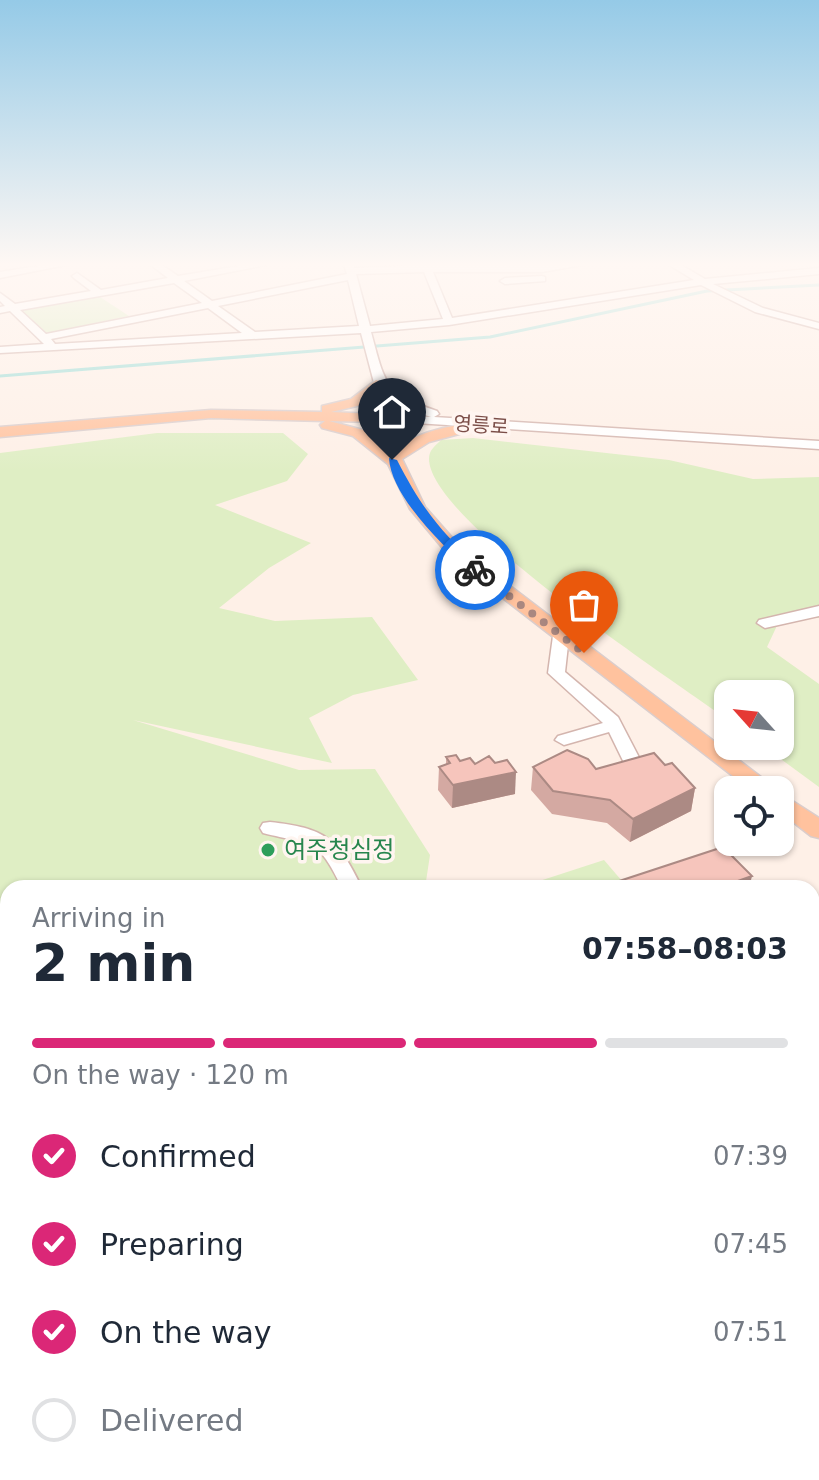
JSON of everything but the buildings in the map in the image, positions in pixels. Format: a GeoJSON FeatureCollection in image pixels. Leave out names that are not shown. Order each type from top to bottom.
{"type":"FeatureCollection","features":[{"type":"Feature","properties":{"kind":"main road"},"geometry":{"type":"LineString","coordinates":[[254,414],[339,407],[369,395],[381,383]]}},
{"type":"Feature","properties":{"kind":"main road"},"geometry":{"type":"LineString","coordinates":[[254,414],[358,433],[392,460]]}},
{"type":"Feature","properties":{"kind":"main road","name":"영릉로"},"geometry":{"type":"LineString","coordinates":[[0,432],[168,416],[254,414],[388,418]]}},
{"type":"Feature","properties":{"kind":"main road"},"geometry":{"type":"LineString","coordinates":[[388,418],[392,460],[414,504],[440,537],[486,579],[747,776]]}},
{"type":"Feature","properties":{"kind":"main road"},"geometry":{"type":"LineString","coordinates":[[392,460],[414,441],[429,435],[486,425]]}},
{"type":"Feature","properties":{"kind":"main road"},"geometry":{"type":"LineString","coordinates":[[794,811],[819,830]]}},
{"type":"Feature","properties":{"kind":"street"},"geometry":{"type":"LineString","coordinates":[[39,334],[53,347]]}},
{"type":"Feature","properties":{"kind":"street"},"geometry":{"type":"LineString","coordinates":[[43,338],[62,334]]}},
{"type":"Feature","properties":{"kind":"street"},"geometry":{"type":"LineString","coordinates":[[0,350],[287,334]]}},
{"type":"Feature","properties":{"kind":"street"},"geometry":{"type":"LineString","coordinates":[[367,334],[388,418]]}},
{"type":"Feature","properties":{"kind":"street"},"geometry":{"type":"LineString","coordinates":[[381,383],[398,402],[486,425]]}},
{"type":"Feature","properties":{"kind":"street","name":"영릉로"},"geometry":{"type":"LineString","coordinates":[[388,418],[819,445]]}},
{"type":"Feature","properties":{"kind":"street"},"geometry":{"type":"LineString","coordinates":[[791,443],[819,458]]}},
{"type":"Feature","properties":{"kind":"street"},"geometry":{"type":"LineString","coordinates":[[765,623],[819,611]]}},
{"type":"Feature","properties":{"kind":"street"},"geometry":{"type":"LineString","coordinates":[[561,636],[556,673],[614,725],[635,767]]}},
{"type":"Feature","properties":{"kind":"street"},"geometry":{"type":"LineString","coordinates":[[564,740],[614,725]]}},
{"type":"Feature","properties":{"kind":"street"},"geometry":{"type":"LineString","coordinates":[[270,828],[308,832],[334,849],[348,880]]}},
{"type":"Feature","properties":{"kind":"green space"},"geometry":{"type":"Polygon","coordinates":[[[157,433],[283,433],[308,454],[287,481],[215,505],[311,543],[269,568],[219,608],[275,621],[372,617],[418,680],[353,695],[309,718],[332,763],[133,720],[299,770],[375,769],[430,855],[426,880],[0,880],[0,453],[157,433]]]}},
{"type":"Feature","properties":{"kind":"green space"},"geometry":{"type":"Polygon","coordinates":[[[473,438],[669,460],[753,479],[819,477],[819,618],[781,617],[767,647],[819,684],[819,787],[782,760],[794,760],[794,680],[714,680],[714,710],[558,598],[468,520],[440,486],[429,459],[431,451],[441,440],[473,438]]]}},
{"type":"Feature","properties":{"kind":"green space"},"geometry":{"type":"Polygon","coordinates":[[[604,860],[621,880],[543,880],[604,860]]]}},
{"type":"Feature","properties":{"kind":"waterway"},"geometry":{"type":"LineString","coordinates":[[0,376],[504,334]]}},
{"type":"Feature","properties":{"kind":"way so far"},"geometry":{"type":"LineString","coordinates":[[475,570],[584,653]]}},
{"type":"Feature","properties":{"kind":"place","name":"여주청심정"},"geometry":{"type":"Point","coordinates":[268,850]}},
{"type":"Feature","properties":{"kind":"route"},"geometry":{"type":"LineString","coordinates":[[392,460],[414,504],[432,528],[475,570]]}}]}
